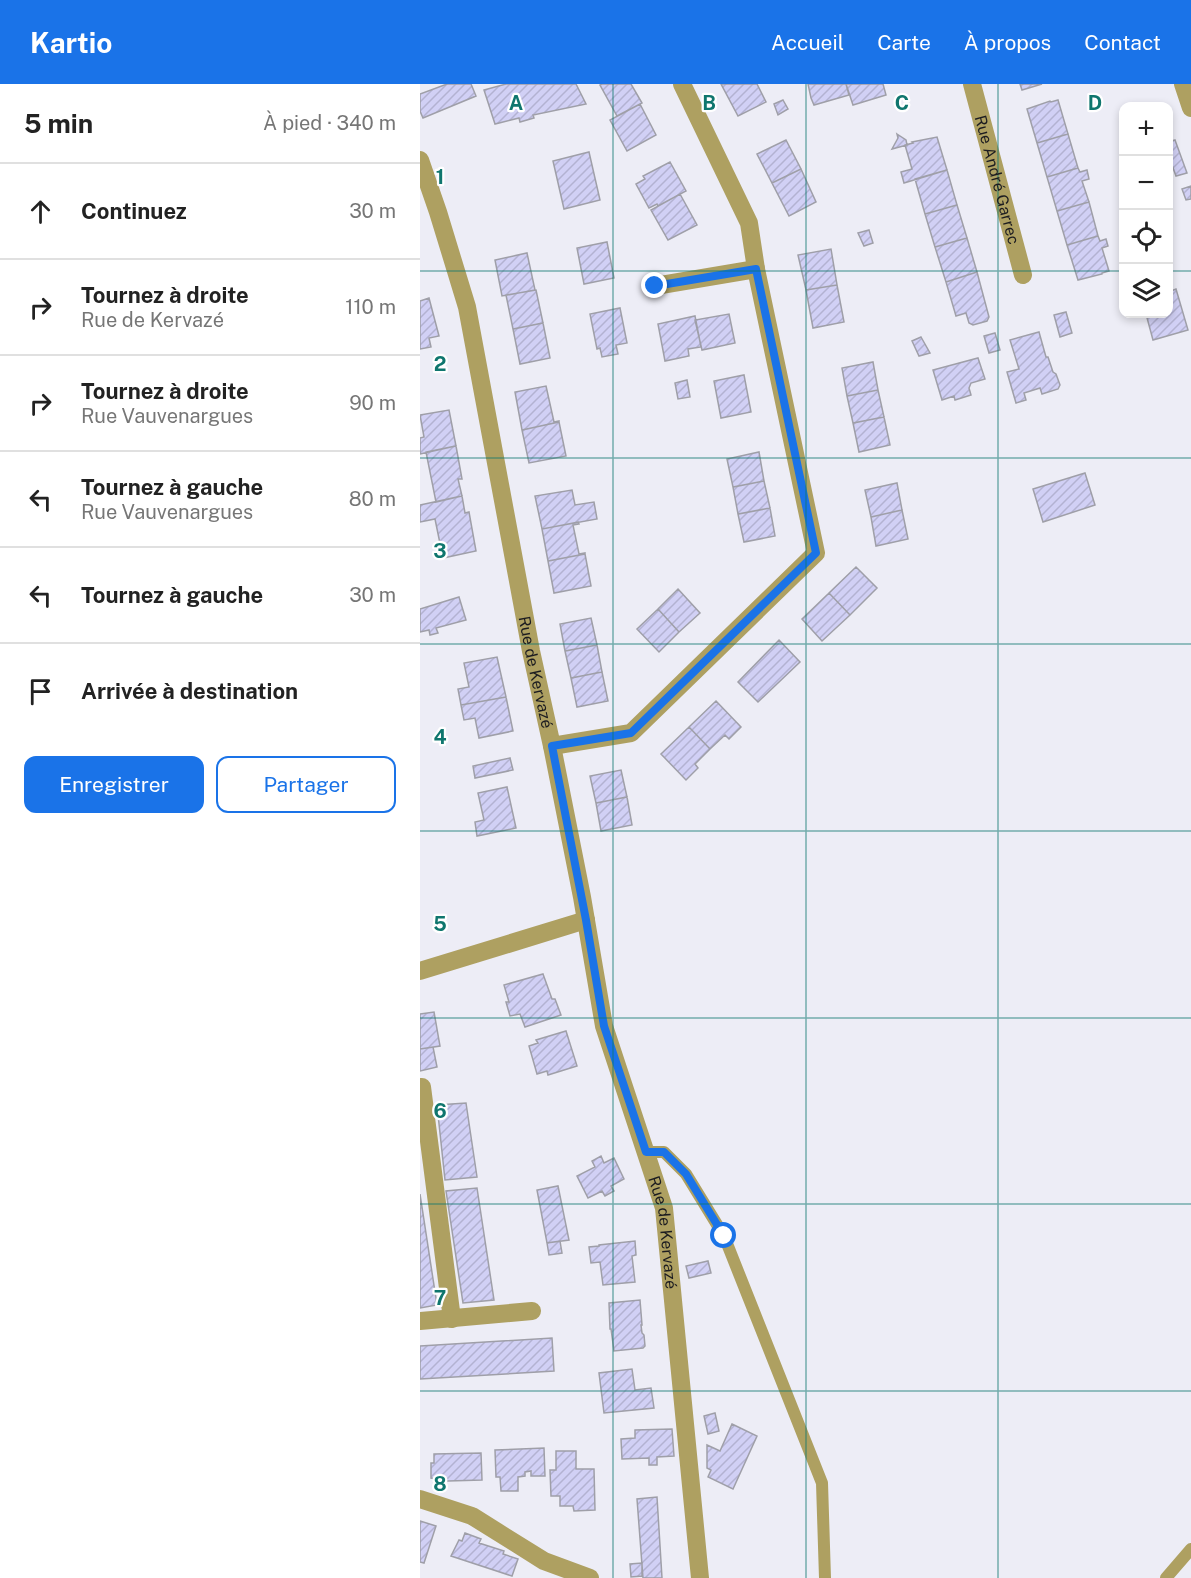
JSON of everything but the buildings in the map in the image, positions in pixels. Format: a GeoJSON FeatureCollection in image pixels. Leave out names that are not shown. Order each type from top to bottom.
{"type":"FeatureCollection","features":[{"type":"Feature","properties":{"kind":"street"},"geometry":{"type":"LineString","coordinates":[[552,746],[631,733],[816,553],[756,269],[749,223],[682,84]]}},
{"type":"Feature","properties":{"kind":"street","name":"Rue André Garrec"},"geometry":{"type":"LineString","coordinates":[[972,84],[1023,275]]}},
{"type":"Feature","properties":{"kind":"street"},"geometry":{"type":"LineString","coordinates":[[1183,84],[1191,108]]}},
{"type":"Feature","properties":{"kind":"street","name":"Rue de Kervazé"},"geometry":{"type":"LineString","coordinates":[[420,160],[467,307],[531,651],[586,920],[604,1026],[664,1208],[700,1578]]}},
{"type":"Feature","properties":{"kind":"street"},"geometry":{"type":"LineString","coordinates":[[655,286],[756,269]]}},
{"type":"Feature","properties":{"kind":"street"},"geometry":{"type":"LineString","coordinates":[[420,971],[586,920]]}},
{"type":"Feature","properties":{"kind":"street"},"geometry":{"type":"LineString","coordinates":[[420,1087],[422,1087],[452,1319]]}},
{"type":"Feature","properties":{"kind":"street"},"geometry":{"type":"LineString","coordinates":[[420,1321],[532,1311]]}},
{"type":"Feature","properties":{"kind":"street"},"geometry":{"type":"LineString","coordinates":[[420,1499],[472,1516],[544,1561],[590,1578]]}},
{"type":"Feature","properties":{"kind":"lane"},"geometry":{"type":"LineString","coordinates":[[646,1152],[664,1152],[686,1174],[724,1236],[822,1483],[825,1578]]}},
{"type":"Feature","properties":{"kind":"lane"},"geometry":{"type":"LineString","coordinates":[[1166,1578],[1191,1548]]}},
{"type":"Feature","properties":{"kind":"route"},"geometry":{"type":"LineString","coordinates":[[655,286],[756,269],[816,553],[631,733],[552,746],[604,1026],[646,1152],[664,1152],[686,1174],[724,1236]]}}]}
